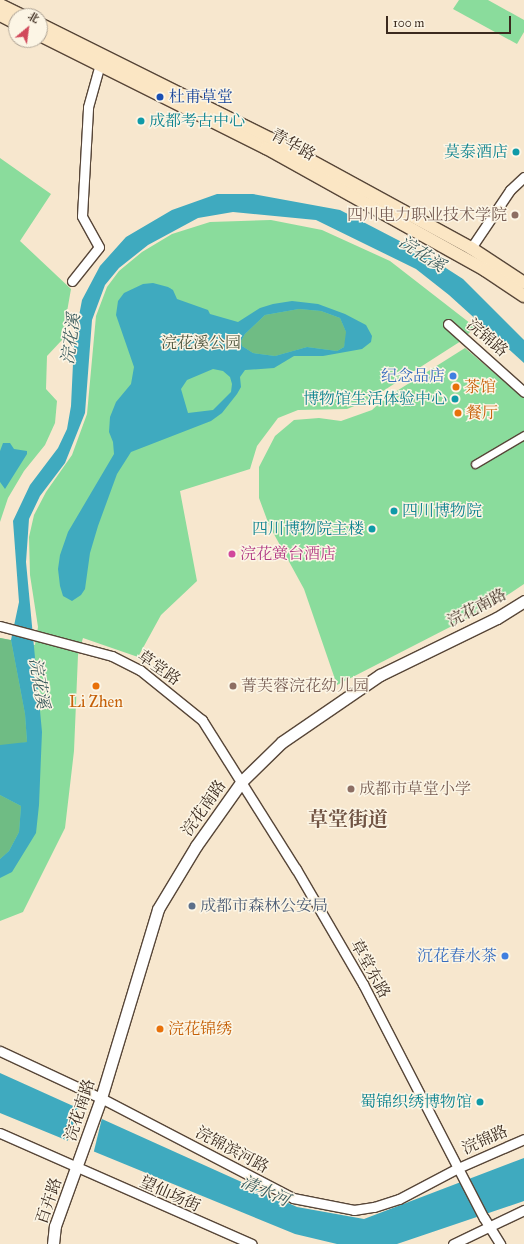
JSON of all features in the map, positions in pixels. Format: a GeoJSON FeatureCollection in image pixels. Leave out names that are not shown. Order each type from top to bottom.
{"type":"FeatureCollection","features":[{"type":"Feature","properties":{"kind":"main road","name":"青华路"},"geometry":{"type":"LineString","coordinates":[[48,28],[264,136],[471,248],[524,282]]}},
{"type":"Feature","properties":{"kind":"main road","name":"青华路"},"geometry":{"type":"LineString","coordinates":[[48,39],[266,148],[485,270],[524,296]]}},
{"type":"Feature","properties":{"kind":"street"},"geometry":{"type":"LineString","coordinates":[[72,281],[99,247],[82,216],[88,107],[100,64]]}},
{"type":"Feature","properties":{"kind":"street"},"geometry":{"type":"LineString","coordinates":[[471,248],[510,190],[524,177]]}},
{"type":"Feature","properties":{"kind":"street","name":"浣锦路"},"geometry":{"type":"LineString","coordinates":[[448,324],[524,392]]}},
{"type":"Feature","properties":{"kind":"street"},"geometry":{"type":"LineString","coordinates":[[475,464],[524,435]]}},
{"type":"Feature","properties":{"kind":"street","name":"浣花南路"},"geometry":{"type":"LineString","coordinates":[[77,1169],[101,1098],[158,909],[196,846],[242,781],[282,742],[380,675],[497,618],[524,601]]}},
{"type":"Feature","properties":{"kind":"street","name":"草堂路"},"geometry":{"type":"LineString","coordinates":[[2,626],[112,656],[140,670],[202,720],[242,781]]}},
{"type":"Feature","properties":{"kind":"street","name":"草堂东路"},"geometry":{"type":"LineString","coordinates":[[242,781],[362,984],[460,1173],[489,1227],[500,1244]]}},
{"type":"Feature","properties":{"kind":"street","name":"浣锦滨河路"},"geometry":{"type":"LineString","coordinates":[[0,1051],[101,1098],[293,1198],[354,1210],[374,1207],[399,1199],[460,1173]]}},
{"type":"Feature","properties":{"kind":"street","name":"望仙场街"},"geometry":{"type":"LineString","coordinates":[[0,1133],[77,1169],[252,1244]]}},
{"type":"Feature","properties":{"kind":"street","name":"浣锦路"},"geometry":{"type":"LineString","coordinates":[[460,1173],[524,1139]]}},
{"type":"Feature","properties":{"kind":"street","name":"百卉路"},"geometry":{"type":"LineString","coordinates":[[53,1244],[56,1226],[77,1169]]}},
{"type":"Feature","properties":{"kind":"street"},"geometry":{"type":"LineString","coordinates":[[453,1244],[524,1210]]}},
{"type":"Feature","properties":{"kind":"green space"},"geometry":{"type":"Polygon","coordinates":[[[459,0],[488,0],[524,20],[524,32],[517,44],[453,9],[459,0]]]}},
{"type":"Feature","properties":{"kind":"green space"},"geometry":{"type":"Polygon","coordinates":[[[0,158],[51,194],[20,241],[71,289],[62,340],[47,356],[46,389],[57,401],[55,423],[45,445],[24,471],[8,498],[0,522],[0,158]]]}},
{"type":"Feature","properties":{"kind":"green space","name":"浣花溪公园"},"geometry":{"type":"Polygon","coordinates":[[[271,220],[322,230],[390,261],[475,327],[461,341],[369,400],[347,409],[298,410],[278,418],[257,446],[250,469],[180,491],[197,581],[161,615],[138,657],[83,638],[78,655],[74,751],[65,828],[23,912],[0,921],[0,638],[35,645],[38,627],[30,575],[29,537],[34,515],[46,492],[72,455],[87,414],[96,316],[107,287],[119,271],[142,252],[172,234],[210,222],[271,220]]]}},
{"type":"Feature","properties":{"kind":"green space"},"geometry":{"type":"Polygon","coordinates":[[[299,309],[321,311],[340,318],[347,334],[344,347],[337,351],[307,347],[275,356],[253,353],[242,346],[241,341],[245,334],[265,315],[299,309]]]}},
{"type":"Feature","properties":{"kind":"green space","name":"四川博物院"},"geometry":{"type":"Polygon","coordinates":[[[465,348],[524,398],[524,584],[491,606],[337,685],[304,589],[269,525],[259,498],[259,467],[275,436],[294,420],[319,418],[341,421],[372,410],[384,399],[465,348]]]}},
{"type":"Feature","properties":{"kind":"green space"},"geometry":{"type":"Polygon","coordinates":[[[0,638],[11,640],[25,714],[27,742],[7,746],[0,745],[0,638]]]}},
{"type":"Feature","properties":{"kind":"green space"},"geometry":{"type":"Polygon","coordinates":[[[0,795],[21,806],[19,832],[9,851],[0,859],[0,795]]]}},
{"type":"Feature","properties":{"kind":"water","name":"浣花溪"},"geometry":{"type":"Polygon","coordinates":[[[217,194],[253,194],[340,210],[421,252],[463,279],[524,340],[524,363],[449,295],[416,269],[316,220],[233,212],[198,218],[148,245],[119,268],[105,285],[92,320],[85,413],[65,463],[40,496],[29,519],[26,562],[42,732],[39,805],[36,833],[12,872],[0,878],[0,859],[9,851],[19,832],[21,806],[0,795],[0,745],[27,742],[25,714],[11,640],[19,602],[13,521],[30,485],[58,448],[67,429],[71,406],[74,342],[82,300],[100,266],[126,237],[172,210],[217,194]]]}},
{"type":"Feature","properties":{"kind":"water"},"geometry":{"type":"Polygon","coordinates":[[[153,283],[173,290],[177,299],[208,310],[210,314],[238,322],[260,308],[273,304],[292,301],[318,304],[345,314],[366,325],[372,336],[371,342],[362,349],[323,356],[294,356],[274,368],[245,370],[240,377],[241,387],[237,394],[222,413],[211,421],[131,452],[117,474],[98,526],[90,553],[85,589],[81,595],[72,601],[63,596],[60,586],[58,569],[60,555],[68,532],[114,454],[113,442],[109,432],[110,417],[116,402],[131,384],[134,367],[116,315],[118,301],[124,293],[143,284],[153,283]],[[299,309],[265,315],[245,334],[241,341],[242,346],[253,353],[275,356],[307,347],[337,351],[344,347],[346,332],[340,318],[321,311],[299,309]],[[213,369],[187,380],[181,389],[188,413],[213,410],[231,392],[232,384],[230,377],[223,371],[213,369]]]}},
{"type":"Feature","properties":{"kind":"water"},"geometry":{"type":"Polygon","coordinates":[[[3,443],[10,443],[14,449],[27,451],[27,454],[5,489],[0,482],[0,451],[3,443]]]}},
{"type":"Feature","properties":{"kind":"water"},"geometry":{"type":"Polygon","coordinates":[[[0,1073],[297,1207],[364,1219],[524,1158],[524,1201],[397,1244],[337,1244],[295,1234],[0,1113],[0,1073]]]}},
{"type":"Feature","properties":{"kind":"pier"},"geometry":{"type":"Polygon","coordinates":[[[79,1107],[102,1118],[93,1155],[67,1143],[79,1107]]]}},
{"type":"Feature","properties":{"kind":"place","name":"杜甫草堂"},"geometry":{"type":"Point","coordinates":[160,97]}},
{"type":"Feature","properties":{"kind":"place","name":"成都考古中心"},"geometry":{"type":"Point","coordinates":[141,121]}},
{"type":"Feature","properties":{"kind":"place","name":"莫泰酒店"},"geometry":{"type":"Point","coordinates":[516,152]}},
{"type":"Feature","properties":{"kind":"place","name":"四川电力职业技术学院"},"geometry":{"type":"Point","coordinates":[515,215]}},
{"type":"Feature","properties":{"kind":"place","name":"纪念品店"},"geometry":{"type":"Point","coordinates":[453,376]}},
{"type":"Feature","properties":{"kind":"place","name":"茶馆"},"geometry":{"type":"Point","coordinates":[456,387]}},
{"type":"Feature","properties":{"kind":"place","name":"博物馆生活体验中心"},"geometry":{"type":"Point","coordinates":[455,399]}},
{"type":"Feature","properties":{"kind":"place","name":"餐厅"},"geometry":{"type":"Point","coordinates":[458,413]}},
{"type":"Feature","properties":{"kind":"place","name":"四川博物院"},"geometry":{"type":"Point","coordinates":[394,511]}},
{"type":"Feature","properties":{"kind":"place","name":"四川博物院主楼"},"geometry":{"type":"Point","coordinates":[372,529]}},
{"type":"Feature","properties":{"kind":"place","name":"浣花黉台酒店"},"geometry":{"type":"Point","coordinates":[232,554]}},
{"type":"Feature","properties":{"kind":"place","name":"Li Zhen"},"geometry":{"type":"Point","coordinates":[96,686]}},
{"type":"Feature","properties":{"kind":"place","name":"菁芙蓉浣花幼儿园"},"geometry":{"type":"Point","coordinates":[233,686]}},
{"type":"Feature","properties":{"kind":"place","name":"成都市草堂小学"},"geometry":{"type":"Point","coordinates":[351,789]}},
{"type":"Feature","properties":{"kind":"place","name":"成都市森林公安局"},"geometry":{"type":"Point","coordinates":[192,906]}},
{"type":"Feature","properties":{"kind":"place","name":"沉花春水茶"},"geometry":{"type":"Point","coordinates":[505,956]}},
{"type":"Feature","properties":{"kind":"place","name":"浣花锦绣"},"geometry":{"type":"Point","coordinates":[160,1029]}},
{"type":"Feature","properties":{"kind":"place","name":"蜀锦织绣博物馆"},"geometry":{"type":"Point","coordinates":[480,1102]}},
{"type":"Feature","properties":{"kind":"district","name":"草堂街道"},"geometry":{"type":"Point","coordinates":[348,819]}},
{"type":"Feature","properties":{"kind":"water label","name":"清水河"},"geometry":{"type":"Point","coordinates":[265,1191]}}]}
